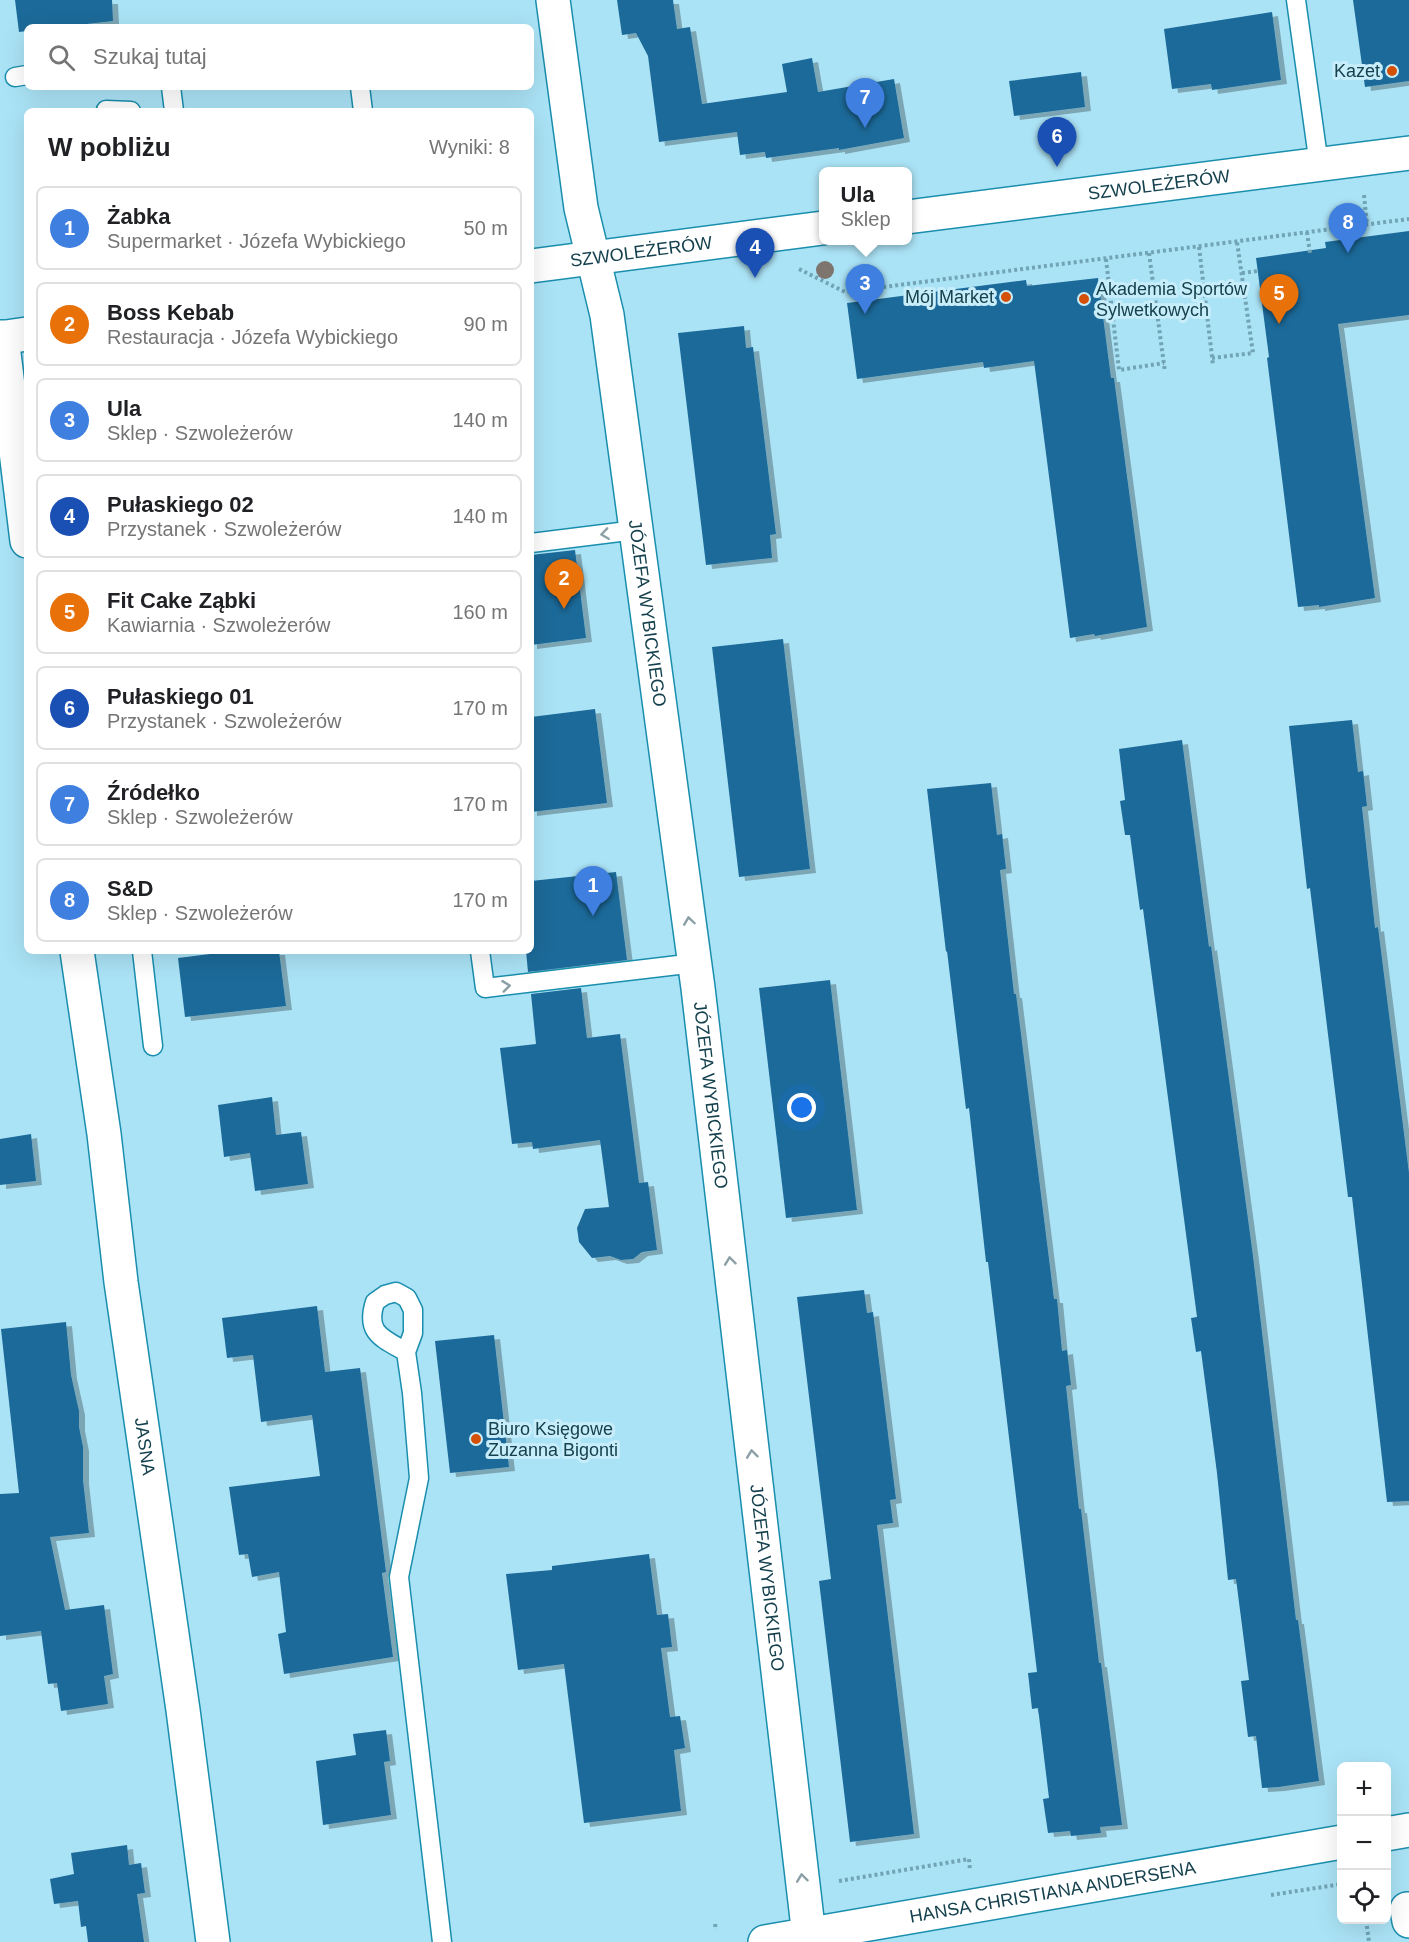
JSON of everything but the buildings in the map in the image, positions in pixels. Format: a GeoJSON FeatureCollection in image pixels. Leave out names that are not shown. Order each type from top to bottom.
{"type":"FeatureCollection","features":[{"type":"Feature","properties":{"kind":"street","name":"JÓZEFA WYBICKIEGO"},"geometry":{"type":"LineString","coordinates":[[553,0],[581,208],[607,315],[695,963],[809,1936]]}},
{"type":"Feature","properties":{"kind":"street","name":"SZWOLEŻERÓW"},"geometry":{"type":"LineString","coordinates":[[912,216],[1409,153]]}},
{"type":"Feature","properties":{"kind":"street","name":"SZWOLEŻERÓW"},"geometry":{"type":"LineString","coordinates":[[534,266],[819,229]]}},
{"type":"Feature","properties":{"kind":"street"},"geometry":{"type":"LineString","coordinates":[[10,336],[24,495]]}},
{"type":"Feature","properties":{"kind":"street","name":"JASNA"},"geometry":{"type":"LineString","coordinates":[[77,954],[104,1134],[121,1282],[183,1710],[213,1942]]}},
{"type":"Feature","properties":{"kind":"street"},"geometry":{"type":"LineString","coordinates":[[1391,1833],[1409,1830]]}},
{"type":"Feature","properties":{"kind":"street","name":"HANSA CHRISTIANA ANDERSENA"},"geometry":{"type":"LineString","coordinates":[[765,1942],[1337,1843]]}},
{"type":"Feature","properties":{"kind":"lane"},"geometry":{"type":"LineString","coordinates":[[1296,0],[1319,165]]}},
{"type":"Feature","properties":{"kind":"lane"},"geometry":{"type":"LineString","coordinates":[[171,90],[174,108]]}},
{"type":"Feature","properties":{"kind":"lane"},"geometry":{"type":"LineString","coordinates":[[360,90],[363,108]]}},
{"type":"Feature","properties":{"kind":"lane"},"geometry":{"type":"LineString","coordinates":[[534,543],[636,530]]}},
{"type":"Feature","properties":{"kind":"lane"},"geometry":{"type":"LineString","coordinates":[[142,954],[153,1046]]}},
{"type":"Feature","properties":{"kind":"lane"},"geometry":{"type":"LineString","coordinates":[[480,954],[485,988],[695,963]]}},
{"type":"Feature","properties":{"kind":"lane"},"geometry":{"type":"LineString","coordinates":[[406,1352],[419,1478],[399,1577],[442,1942]]}},
{"type":"Feature","properties":{"kind":"path"},"geometry":{"type":"LineString","coordinates":[[1363,186],[1367,225]]}},
{"type":"Feature","properties":{"kind":"path"},"geometry":{"type":"LineString","coordinates":[[798,268],[845,292],[1409,219]]}},
{"type":"Feature","properties":{"kind":"path"},"geometry":{"type":"LineString","coordinates":[[1307,232],[1310,253]]}},
{"type":"Feature","properties":{"kind":"path"},"geometry":{"type":"LineString","coordinates":[[1212,358],[1252,353],[1237,242]]}},
{"type":"Feature","properties":{"kind":"path"},"geometry":{"type":"LineString","coordinates":[[1198,247],[1213,365]]}},
{"type":"Feature","properties":{"kind":"path"},"geometry":{"type":"LineString","coordinates":[[1149,253],[1165,372]]}},
{"type":"Feature","properties":{"kind":"path"},"geometry":{"type":"LineString","coordinates":[[1106,259],[1119,370],[1164,363]]}},
{"type":"Feature","properties":{"kind":"path"},"geometry":{"type":"LineString","coordinates":[[1242,273],[1258,271]]}},
{"type":"Feature","properties":{"kind":"path"},"geometry":{"type":"LineString","coordinates":[[1367,1924],[1369,1942]]}},
{"type":"Feature","properties":{"kind":"place","name":"Kazet"},"geometry":{"type":"Point","coordinates":[1392,71]}},
{"type":"Feature","properties":{"kind":"place","name":"Źródełko"},"geometry":{"type":"Point","coordinates":[865,128]}},
{"type":"Feature","properties":{"kind":"place","name":"Pułaskiego 01"},"geometry":{"type":"Point","coordinates":[1057,167]}},
{"type":"Feature","properties":{"kind":"place","name":"S&D"},"geometry":{"type":"Point","coordinates":[1348,253]}},
{"type":"Feature","properties":{"kind":"place","name":"Pułaskiego 02"},"geometry":{"type":"Point","coordinates":[755,278]}},
{"type":"Feature","properties":{"kind":"place","name":"Mój Market"},"geometry":{"type":"Point","coordinates":[1006,297]}},
{"type":"Feature","properties":{"kind":"place","name":"Akademia Sportów Sylwetkowych"},"geometry":{"type":"Point","coordinates":[1084,299]}},
{"type":"Feature","properties":{"kind":"place","name":"Ula"},"geometry":{"type":"Point","coordinates":[865,314]}},
{"type":"Feature","properties":{"kind":"place","name":"Fit Cake Ząbki"},"geometry":{"type":"Point","coordinates":[1279,324]}},
{"type":"Feature","properties":{"kind":"place","name":"Boss Kebab"},"geometry":{"type":"Point","coordinates":[564,609]}},
{"type":"Feature","properties":{"kind":"place","name":"Żabka"},"geometry":{"type":"Point","coordinates":[593,916]}},
{"type":"Feature","properties":{"kind":"place","name":"Biuro Księgowe Zuzanna Bigonti"},"geometry":{"type":"Point","coordinates":[476,1439]}}]}
